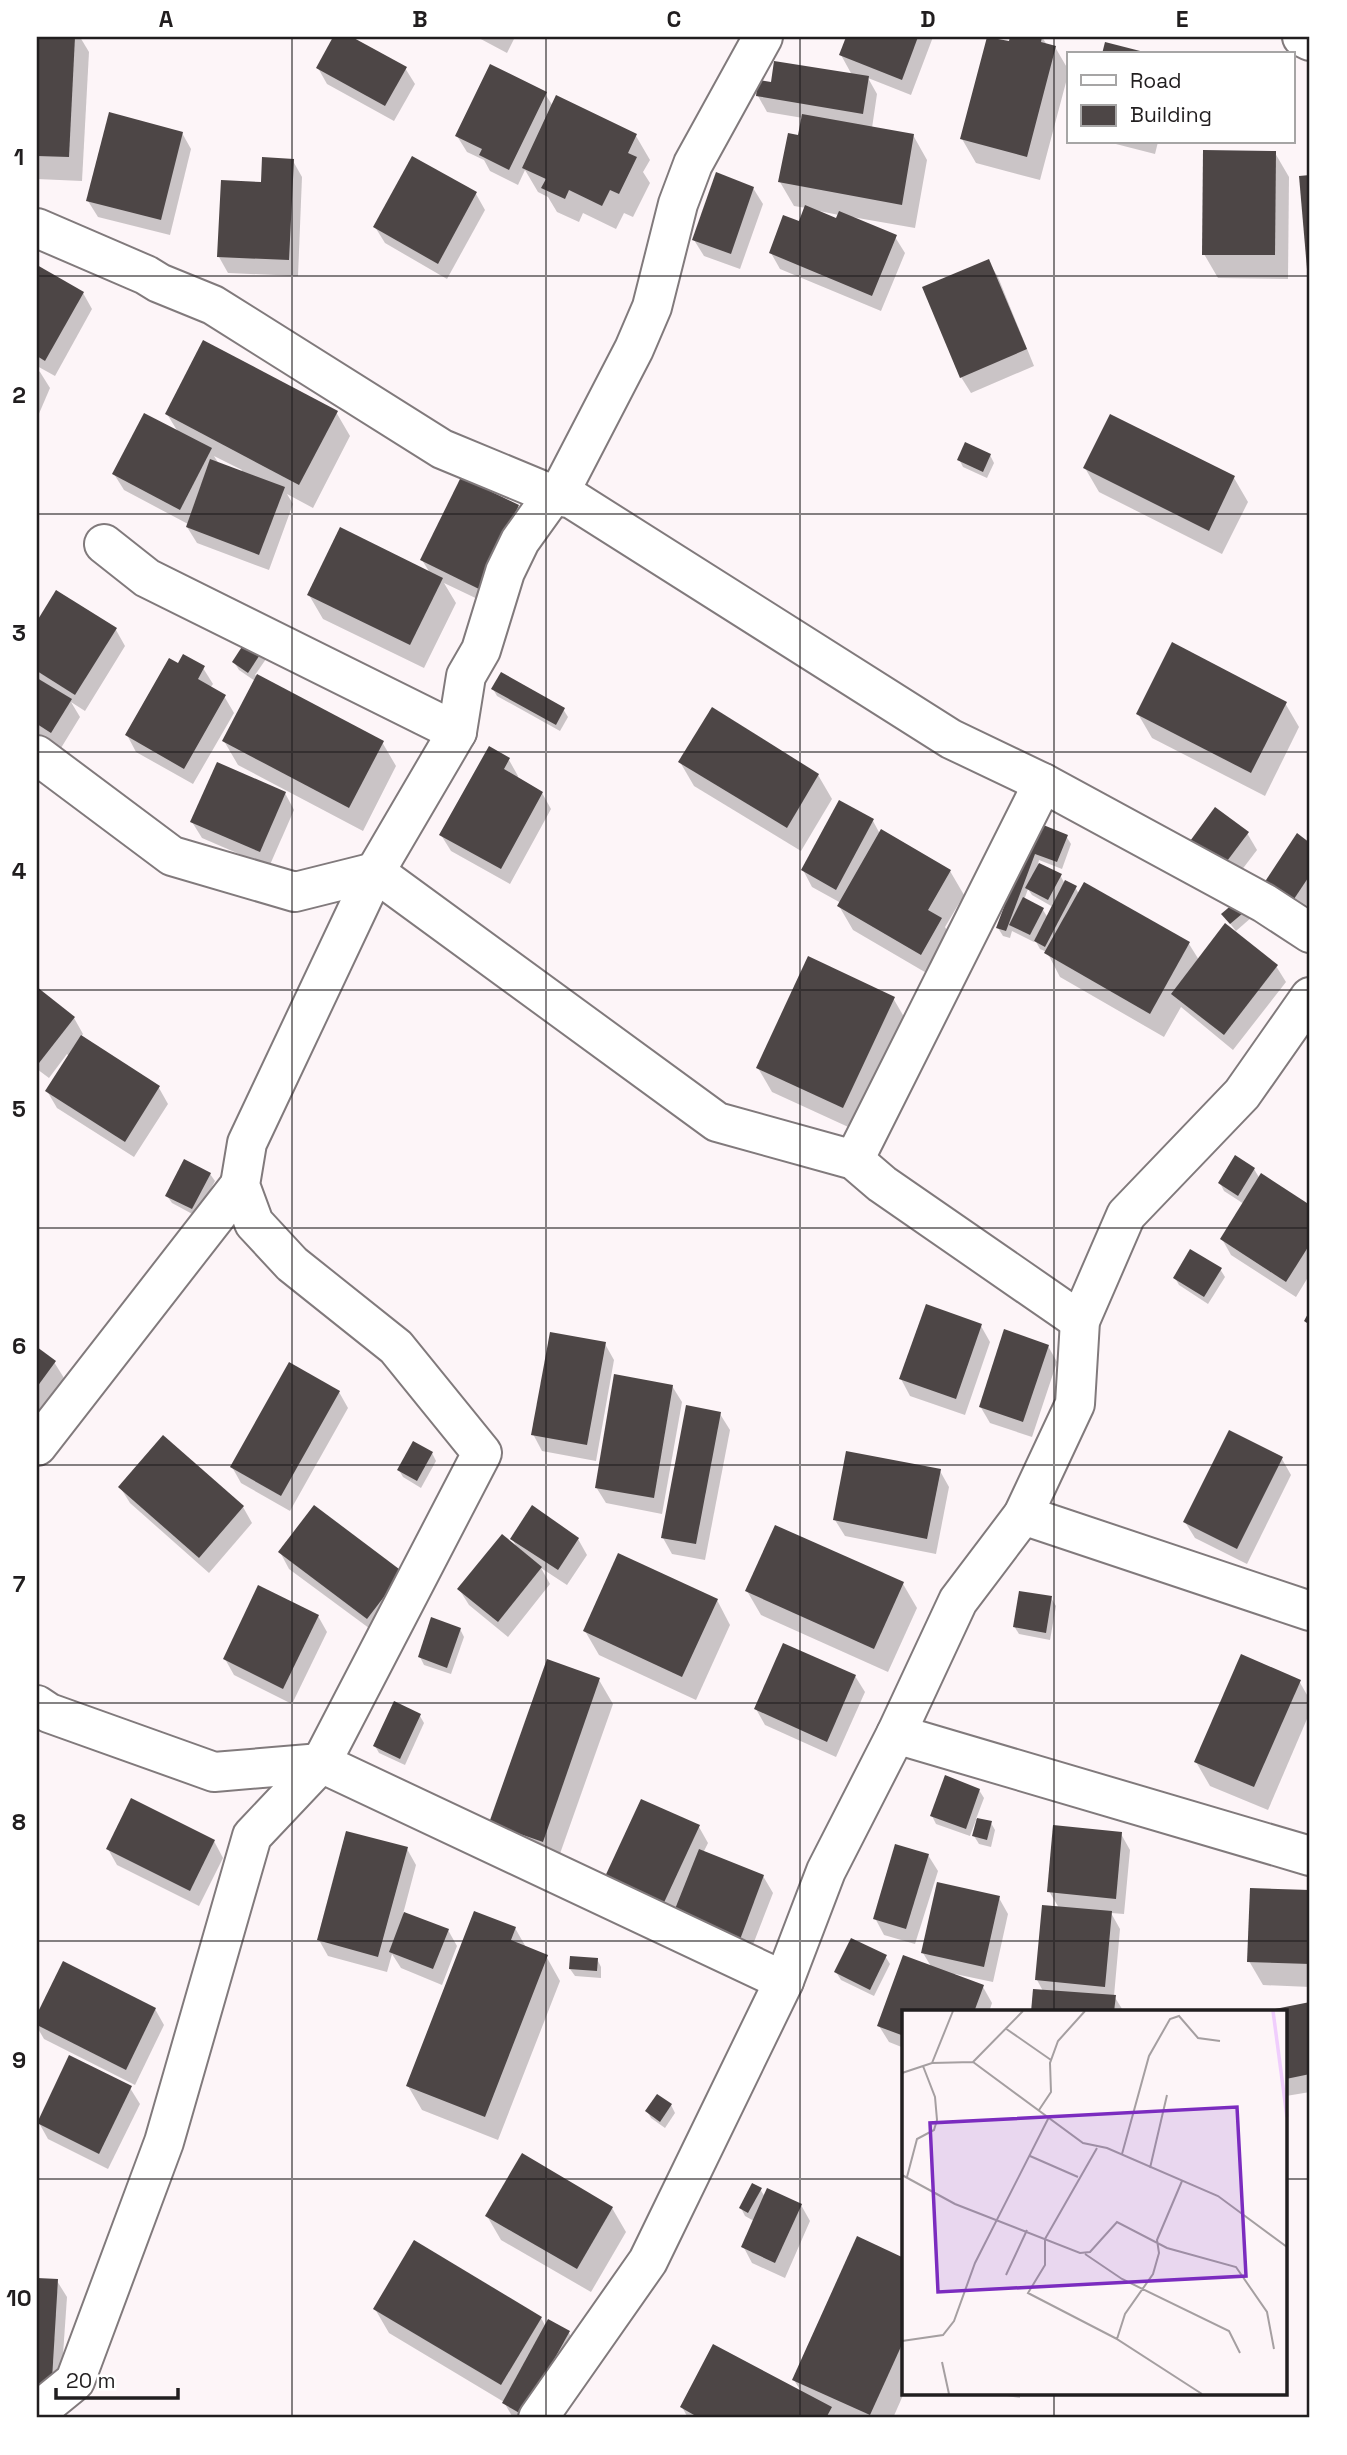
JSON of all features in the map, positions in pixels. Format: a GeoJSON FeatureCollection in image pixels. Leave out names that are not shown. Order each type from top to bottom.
{"type":"FeatureCollection","features":[{"type":"Feature","properties":{"kind":"street"},"geometry":{"type":"LineString","coordinates":[[37,1446],[240,1185],[247,1143],[375,872],[457,732],[467,676],[481,650],[505,572],[520,541],[564,484],[635,349],[652,307],[678,204],[693,164],[763,37]]}},
{"type":"Feature","properties":{"kind":"street"},"geometry":{"type":"LineString","coordinates":[[1303,37],[1310,41]]}},
{"type":"Feature","properties":{"kind":"street"},"geometry":{"type":"LineString","coordinates":[[37,228],[146,275],[159,284],[214,305],[442,449],[553,495],[572,499],[951,739],[1043,783],[1264,903],[1310,933]]}},
{"type":"Feature","properties":{"kind":"street"},"geometry":{"type":"LineString","coordinates":[[104,544],[147,578],[457,732]]}},
{"type":"Feature","properties":{"kind":"street"},"geometry":{"type":"LineString","coordinates":[[37,755],[172,856],[295,892],[375,872]]}},
{"type":"Feature","properties":{"kind":"street"},"geometry":{"type":"LineString","coordinates":[[854,1160],[1043,783]]}},
{"type":"Feature","properties":{"kind":"street"},"geometry":{"type":"LineString","coordinates":[[375,872],[717,1122],[854,1160],[881,1184],[1080,1321]]}},
{"type":"Feature","properties":{"kind":"street"},"geometry":{"type":"LineString","coordinates":[[538,2418],[648,2261],[784,1981],[826,1871],[896,1734],[958,1601],[1023,1516],[1074,1404],[1080,1321],[1126,1215],[1242,1094],[1310,998]]}},
{"type":"Feature","properties":{"kind":"street"},"geometry":{"type":"LineString","coordinates":[[37,2412],[75,2381],[80,2369],[164,2142],[252,1836],[321,1763],[482,1452],[396,1347],[292,1264],[254,1223],[240,1185]]}},
{"type":"Feature","properties":{"kind":"street"},"geometry":{"type":"LineString","coordinates":[[1023,1516],[1310,1611]]}},
{"type":"Feature","properties":{"kind":"street"},"geometry":{"type":"LineString","coordinates":[[37,1705],[49,1713],[214,1772],[321,1763],[784,1981]]}},
{"type":"Feature","properties":{"kind":"street"},"geometry":{"type":"LineString","coordinates":[[896,1734],[1310,1856]]}},
{"type":"Feature","properties":{"kind":"building"},"geometry":{"type":"Polygon","coordinates":[[[37,37],[75,37],[69,157],[37,156],[37,37]]]}},
{"type":"Feature","properties":{"kind":"building"},"geometry":{"type":"Polygon","coordinates":[[[333,37],[352,37],[407,67],[385,106],[316,68],[333,37]]]}},
{"type":"Feature","properties":{"kind":"building"},"geometry":{"type":"Polygon","coordinates":[[[846,37],[918,37],[902,80],[839,55],[846,37]]]}},
{"type":"Feature","properties":{"kind":"building"},"geometry":{"type":"Polygon","coordinates":[[[987,37],[1009,41],[1010,37],[1042,37],[1041,42],[1056,46],[1027,157],[960,139],[987,37]]]}},
{"type":"Feature","properties":{"kind":"building"},"geometry":{"type":"Polygon","coordinates":[[[1105,42],[1144,52],[1102,52],[1105,42]]]}},
{"type":"Feature","properties":{"kind":"building"},"geometry":{"type":"Polygon","coordinates":[[[774,61],[869,76],[863,114],[756,96],[758,80],[771,82],[774,61]]]}},
{"type":"Feature","properties":{"kind":"building"},"geometry":{"type":"Polygon","coordinates":[[[490,64],[547,92],[509,170],[479,155],[482,149],[455,136],[490,64]]]}},
{"type":"Feature","properties":{"kind":"building"},"geometry":{"type":"Polygon","coordinates":[[[556,95],[637,134],[628,153],[637,157],[619,194],[610,190],[602,206],[569,190],[565,199],[541,188],[546,179],[522,168],[556,95]]]}},
{"type":"Feature","properties":{"kind":"building"},"geometry":{"type":"Polygon","coordinates":[[[109,112],[183,132],[161,220],[86,201],[109,112]]]}},
{"type":"Feature","properties":{"kind":"building"},"geometry":{"type":"Polygon","coordinates":[[[802,114],[914,134],[902,205],[778,182],[788,133],[798,135],[802,114]]]}},
{"type":"Feature","properties":{"kind":"building"},"geometry":{"type":"Polygon","coordinates":[[[1203,150],[1276,151],[1275,255],[1202,255],[1203,150]]]}},
{"type":"Feature","properties":{"kind":"building"},"geometry":{"type":"Polygon","coordinates":[[[412,156],[477,192],[438,264],[373,227],[412,156]]]}},
{"type":"Feature","properties":{"kind":"building"},"geometry":{"type":"Polygon","coordinates":[[[262,157],[294,159],[289,260],[217,257],[221,180],[261,182],[262,157]]]}},
{"type":"Feature","properties":{"kind":"building"},"geometry":{"type":"Polygon","coordinates":[[[716,172],[754,187],[731,254],[692,240],[716,172]]]}},
{"type":"Feature","properties":{"kind":"building"},"geometry":{"type":"Polygon","coordinates":[[[1310,175],[1310,269],[1307,269],[1299,176],[1310,175]]]}},
{"type":"Feature","properties":{"kind":"building"},"geometry":{"type":"Polygon","coordinates":[[[805,205],[836,218],[839,211],[897,235],[872,296],[769,253],[783,215],[799,221],[805,205]]]}},
{"type":"Feature","properties":{"kind":"building"},"geometry":{"type":"Polygon","coordinates":[[[989,259],[1027,349],[960,378],[922,287],[989,259]]]}},
{"type":"Feature","properties":{"kind":"building"},"geometry":{"type":"Polygon","coordinates":[[[37,265],[84,292],[45,361],[37,356],[37,265]]]}},
{"type":"Feature","properties":{"kind":"building"},"geometry":{"type":"Polygon","coordinates":[[[203,340],[338,411],[299,485],[165,414],[203,340]]]}},
{"type":"Feature","properties":{"kind":"building"},"geometry":{"type":"Polygon","coordinates":[[[144,413],[212,448],[180,510],[112,474],[144,413]]]}},
{"type":"Feature","properties":{"kind":"building"},"geometry":{"type":"Polygon","coordinates":[[[1110,414],[1235,476],[1209,531],[1083,468],[1110,414]]]}},
{"type":"Feature","properties":{"kind":"building"},"geometry":{"type":"Polygon","coordinates":[[[965,442],[991,454],[983,472],[957,460],[965,442]]]}},
{"type":"Feature","properties":{"kind":"building"},"geometry":{"type":"Polygon","coordinates":[[[210,459],[285,487],[259,555],[186,527],[210,459]]]}},
{"type":"Feature","properties":{"kind":"building"},"geometry":{"type":"Polygon","coordinates":[[[461,477],[519,505],[479,589],[420,560],[461,477]]]}},
{"type":"Feature","properties":{"kind":"building"},"geometry":{"type":"Polygon","coordinates":[[[340,527],[443,578],[410,645],[307,595],[340,527]]]}},
{"type":"Feature","properties":{"kind":"building"},"geometry":{"type":"Polygon","coordinates":[[[56,590],[117,628],[75,695],[37,671],[37,621],[56,590]]]}},
{"type":"Feature","properties":{"kind":"building"},"geometry":{"type":"Polygon","coordinates":[[[247,639],[263,650],[248,673],[232,662],[247,639]]]}},
{"type":"Feature","properties":{"kind":"building"},"geometry":{"type":"Polygon","coordinates":[[[1172,642],[1287,702],[1251,773],[1136,714],[1172,642]]]}},
{"type":"Feature","properties":{"kind":"building"},"geometry":{"type":"Polygon","coordinates":[[[183,654],[205,666],[198,679],[226,695],[184,769],[125,735],[169,658],[178,663],[183,654]]]}},
{"type":"Feature","properties":{"kind":"building"},"geometry":{"type":"Polygon","coordinates":[[[501,672],[565,708],[556,725],[491,689],[501,672]]]}},
{"type":"Feature","properties":{"kind":"building"},"geometry":{"type":"Polygon","coordinates":[[[257,674],[384,741],[349,808],[222,741],[257,674]]]}},
{"type":"Feature","properties":{"kind":"building"},"geometry":{"type":"Polygon","coordinates":[[[37,678],[72,699],[51,733],[37,724],[37,678]]]}},
{"type":"Feature","properties":{"kind":"building"},"geometry":{"type":"Polygon","coordinates":[[[712,707],[819,774],[787,828],[678,762],[712,707]]]}},
{"type":"Feature","properties":{"kind":"building"},"geometry":{"type":"Polygon","coordinates":[[[489,746],[510,758],[504,769],[543,792],[501,869],[439,835],[489,746]]]}},
{"type":"Feature","properties":{"kind":"building"},"geometry":{"type":"Polygon","coordinates":[[[217,762],[286,792],[260,852],[190,822],[217,762]]]}},
{"type":"Feature","properties":{"kind":"building"},"geometry":{"type":"Polygon","coordinates":[[[839,800],[874,819],[836,890],[801,870],[839,800]]]}},
{"type":"Feature","properties":{"kind":"building"},"geometry":{"type":"Polygon","coordinates":[[[1215,807],[1249,832],[1218,873],[1185,848],[1215,807]]]}},
{"type":"Feature","properties":{"kind":"building"},"geometry":{"type":"Polygon","coordinates":[[[1036,822],[1068,835],[1057,862],[1035,854],[1006,931],[996,928],[1036,822]]]}},
{"type":"Feature","properties":{"kind":"building"},"geometry":{"type":"Polygon","coordinates":[[[881,829],[951,870],[928,910],[942,918],[921,955],[837,906],[881,829]]]}},
{"type":"Feature","properties":{"kind":"building"},"geometry":{"type":"Polygon","coordinates":[[[1297,833],[1310,843],[1310,875],[1292,902],[1264,883],[1297,833]]]}},
{"type":"Feature","properties":{"kind":"building"},"geometry":{"type":"Polygon","coordinates":[[[1039,863],[1062,874],[1048,900],[1025,888],[1039,863]]]}},
{"type":"Feature","properties":{"kind":"building"},"geometry":{"type":"Polygon","coordinates":[[[1065,880],[1077,886],[1045,947],[1034,941],[1065,880]]]}},
{"type":"Feature","properties":{"kind":"building"},"geometry":{"type":"Polygon","coordinates":[[[1084,882],[1190,942],[1150,1014],[1044,953],[1084,882]]]}},
{"type":"Feature","properties":{"kind":"building"},"geometry":{"type":"Polygon","coordinates":[[[1023,897],[1044,908],[1030,935],[1009,925],[1023,897]]]}},
{"type":"Feature","properties":{"kind":"building"},"geometry":{"type":"Polygon","coordinates":[[[1240,898],[1249,908],[1230,924],[1221,914],[1240,898]]]}},
{"type":"Feature","properties":{"kind":"building"},"geometry":{"type":"Polygon","coordinates":[[[1225,923],[1278,965],[1224,1035],[1171,994],[1225,923]]]}},
{"type":"Feature","properties":{"kind":"building"},"geometry":{"type":"Polygon","coordinates":[[[808,956],[895,997],[843,1108],[756,1068],[808,956]]]}},
{"type":"Feature","properties":{"kind":"building"},"geometry":{"type":"Polygon","coordinates":[[[37,987],[75,1017],[39,1063],[37,1061],[37,987]]]}},
{"type":"Feature","properties":{"kind":"building"},"geometry":{"type":"Polygon","coordinates":[[[81,1035],[160,1086],[125,1142],[45,1091],[81,1035]]]}},
{"type":"Feature","properties":{"kind":"building"},"geometry":{"type":"Polygon","coordinates":[[[1235,1155],[1255,1168],[1238,1196],[1218,1183],[1235,1155]]]}},
{"type":"Feature","properties":{"kind":"building"},"geometry":{"type":"Polygon","coordinates":[[[184,1159],[211,1173],[192,1209],[165,1196],[184,1159]]]}},
{"type":"Feature","properties":{"kind":"building"},"geometry":{"type":"Polygon","coordinates":[[[1261,1173],[1310,1205],[1310,1244],[1286,1282],[1220,1239],[1261,1173]]]}},
{"type":"Feature","properties":{"kind":"building"},"geometry":{"type":"Polygon","coordinates":[[[1190,1249],[1222,1268],[1204,1297],[1173,1278],[1190,1249]]]}},
{"type":"Feature","properties":{"kind":"building"},"geometry":{"type":"Polygon","coordinates":[[[926,1304],[982,1324],[956,1399],[899,1379],[926,1304]]]}},
{"type":"Feature","properties":{"kind":"building"},"geometry":{"type":"Polygon","coordinates":[[[1310,1310],[1310,1325],[1304,1321],[1310,1310]]]}},
{"type":"Feature","properties":{"kind":"building"},"geometry":{"type":"Polygon","coordinates":[[[1004,1329],[1049,1345],[1023,1422],[979,1407],[1004,1329]]]}},
{"type":"Feature","properties":{"kind":"building"},"geometry":{"type":"Polygon","coordinates":[[[550,1332],[606,1342],[587,1445],[531,1435],[550,1332]]]}},
{"type":"Feature","properties":{"kind":"building"},"geometry":{"type":"Polygon","coordinates":[[[37,1347],[56,1361],[37,1387],[37,1347]]]}},
{"type":"Feature","properties":{"kind":"building"},"geometry":{"type":"Polygon","coordinates":[[[289,1362],[340,1391],[281,1496],[230,1467],[289,1362]]]}},
{"type":"Feature","properties":{"kind":"building"},"geometry":{"type":"Polygon","coordinates":[[[614,1374],[673,1385],[654,1498],[595,1488],[614,1374]]]}},
{"type":"Feature","properties":{"kind":"building"},"geometry":{"type":"Polygon","coordinates":[[[686,1405],[721,1412],[696,1544],[661,1538],[686,1405]]]}},
{"type":"Feature","properties":{"kind":"building"},"geometry":{"type":"Polygon","coordinates":[[[1229,1430],[1283,1457],[1237,1549],[1183,1522],[1229,1430]]]}},
{"type":"Feature","properties":{"kind":"building"},"geometry":{"type":"Polygon","coordinates":[[[163,1435],[244,1506],[199,1558],[118,1487],[163,1435]]]}},
{"type":"Feature","properties":{"kind":"building"},"geometry":{"type":"Polygon","coordinates":[[[413,1441],[433,1452],[417,1481],[397,1470],[413,1441]]]}},
{"type":"Feature","properties":{"kind":"building"},"geometry":{"type":"Polygon","coordinates":[[[846,1451],[941,1469],[927,1539],[833,1520],[846,1451]]]}},
{"type":"Feature","properties":{"kind":"building"},"geometry":{"type":"Polygon","coordinates":[[[314,1505],[403,1572],[367,1619],[278,1552],[314,1505]]]}},
{"type":"Feature","properties":{"kind":"building"},"geometry":{"type":"Polygon","coordinates":[[[532,1505],[579,1538],[558,1570],[510,1539],[532,1505]]]}},
{"type":"Feature","properties":{"kind":"building"},"geometry":{"type":"Polygon","coordinates":[[[775,1525],[904,1582],[874,1649],[745,1591],[775,1525]]]}},
{"type":"Feature","properties":{"kind":"building"},"geometry":{"type":"Polygon","coordinates":[[[502,1534],[542,1567],[498,1622],[457,1589],[502,1534]]]}},
{"type":"Feature","properties":{"kind":"building"},"geometry":{"type":"Polygon","coordinates":[[[618,1553],[718,1599],[682,1677],[583,1631],[618,1553]]]}},
{"type":"Feature","properties":{"kind":"building"},"geometry":{"type":"Polygon","coordinates":[[[258,1585],[319,1615],[283,1689],[223,1659],[258,1585]]]}},
{"type":"Feature","properties":{"kind":"building"},"geometry":{"type":"Polygon","coordinates":[[[1019,1591],[1052,1596],[1046,1633],[1013,1627],[1019,1591]]]}},
{"type":"Feature","properties":{"kind":"building"},"geometry":{"type":"Polygon","coordinates":[[[431,1617],[461,1628],[447,1668],[418,1657],[431,1617]]]}},
{"type":"Feature","properties":{"kind":"building"},"geometry":{"type":"Polygon","coordinates":[[[783,1643],[856,1675],[827,1742],[754,1709],[783,1643]]]}},
{"type":"Feature","properties":{"kind":"building"},"geometry":{"type":"Polygon","coordinates":[[[1241,1654],[1301,1680],[1254,1787],[1194,1762],[1241,1654]]]}},
{"type":"Feature","properties":{"kind":"building"},"geometry":{"type":"Polygon","coordinates":[[[547,1659],[600,1678],[543,1842],[489,1823],[547,1659]]]}},
{"type":"Feature","properties":{"kind":"building"},"geometry":{"type":"Polygon","coordinates":[[[394,1701],[421,1714],[400,1759],[373,1746],[394,1701]]]}},
{"type":"Feature","properties":{"kind":"building"},"geometry":{"type":"Polygon","coordinates":[[[945,1775],[980,1789],[966,1829],[930,1816],[945,1775]]]}},
{"type":"Feature","properties":{"kind":"building"},"geometry":{"type":"Polygon","coordinates":[[[131,1798],[215,1840],[190,1891],[106,1849],[131,1798]]]}},
{"type":"Feature","properties":{"kind":"building"},"geometry":{"type":"Polygon","coordinates":[[[641,1799],[700,1825],[661,1909],[602,1883],[641,1799]]]}},
{"type":"Feature","properties":{"kind":"building"},"geometry":{"type":"Polygon","coordinates":[[[977,1818],[992,1821],[987,1840],[972,1836],[977,1818]]]}},
{"type":"Feature","properties":{"kind":"building"},"geometry":{"type":"Polygon","coordinates":[[[1053,1825],[1122,1832],[1116,1899],[1047,1892],[1053,1825]]]}},
{"type":"Feature","properties":{"kind":"building"},"geometry":{"type":"Polygon","coordinates":[[[346,1831],[408,1847],[378,1957],[317,1940],[346,1831]]]}},
{"type":"Feature","properties":{"kind":"building"},"geometry":{"type":"Polygon","coordinates":[[[895,1844],[929,1854],[906,1929],[873,1919],[895,1844]]]}},
{"type":"Feature","properties":{"kind":"building"},"geometry":{"type":"Polygon","coordinates":[[[699,1849],[764,1875],[738,1945],[671,1919],[699,1849]]]}},
{"type":"Feature","properties":{"kind":"building"},"geometry":{"type":"Polygon","coordinates":[[[937,1882],[1000,1896],[984,1967],[921,1953],[937,1882]]]}},
{"type":"Feature","properties":{"kind":"building"},"geometry":{"type":"Polygon","coordinates":[[[1250,1888],[1310,1890],[1310,1964],[1247,1962],[1250,1888]]]}},
{"type":"Feature","properties":{"kind":"building"},"geometry":{"type":"Polygon","coordinates":[[[1042,1905],[1112,1911],[1105,1987],[1035,1980],[1042,1905]]]}},
{"type":"Feature","properties":{"kind":"building"},"geometry":{"type":"Polygon","coordinates":[[[474,1911],[516,1927],[511,1940],[548,1955],[485,2117],[406,2086],[474,1911]]]}},
{"type":"Feature","properties":{"kind":"building"},"geometry":{"type":"Polygon","coordinates":[[[404,1912],[449,1929],[433,1969],[389,1952],[404,1912]]]}},
{"type":"Feature","properties":{"kind":"building"},"geometry":{"type":"Polygon","coordinates":[[[851,1938],[887,1955],[870,1990],[834,1972],[851,1938]]]}},
{"type":"Feature","properties":{"kind":"building"},"geometry":{"type":"Polygon","coordinates":[[[903,1955],[984,1985],[975,2010],[902,2010],[902,2035],[877,2026],[903,1955]]]}},
{"type":"Feature","properties":{"kind":"building"},"geometry":{"type":"Polygon","coordinates":[[[570,1956],[598,1958],[597,1971],[569,1969],[570,1956]]]}},
{"type":"Feature","properties":{"kind":"building"},"geometry":{"type":"Polygon","coordinates":[[[63,1961],[156,2008],[126,2070],[37,2025],[37,2014],[63,1961]]]}},
{"type":"Feature","properties":{"kind":"building"},"geometry":{"type":"Polygon","coordinates":[[[1033,1989],[1116,1995],[1114,2010],[1031,2010],[1033,1989]]]}},
{"type":"Feature","properties":{"kind":"building"},"geometry":{"type":"Polygon","coordinates":[[[1310,2002],[1310,2074],[1288,2079],[1288,2010],[1270,2010],[1310,2002]]]}},
{"type":"Feature","properties":{"kind":"building"},"geometry":{"type":"Polygon","coordinates":[[[69,2055],[132,2086],[99,2154],[37,2123],[69,2055]]]}},
{"type":"Feature","properties":{"kind":"building"},"geometry":{"type":"Polygon","coordinates":[[[657,2094],[672,2104],[660,2122],[645,2111],[657,2094]]]}},
{"type":"Feature","properties":{"kind":"building"},"geometry":{"type":"Polygon","coordinates":[[[522,2153],[613,2207],[577,2269],[485,2216],[522,2153]]]}},
{"type":"Feature","properties":{"kind":"building"},"geometry":{"type":"Polygon","coordinates":[[[752,2183],[762,2188],[748,2213],[739,2208],[752,2183]]]}},
{"type":"Feature","properties":{"kind":"building"},"geometry":{"type":"Polygon","coordinates":[[[767,2188],[802,2204],[775,2263],[741,2247],[767,2188]]]}},
{"type":"Feature","properties":{"kind":"building"},"geometry":{"type":"Polygon","coordinates":[[[857,2236],[902,2257],[902,2344],[870,2415],[792,2380],[857,2236]]]}},
{"type":"Feature","properties":{"kind":"building"},"geometry":{"type":"Polygon","coordinates":[[[414,2240],[542,2317],[501,2385],[373,2309],[414,2240]]]}},
{"type":"Feature","properties":{"kind":"building"},"geometry":{"type":"Polygon","coordinates":[[[37,2278],[58,2279],[51,2396],[37,2395],[37,2278]]]}},
{"type":"Feature","properties":{"kind":"building"},"geometry":{"type":"Polygon","coordinates":[[[548,2319],[570,2331],[523,2415],[502,2403],[548,2319]]]}},
{"type":"Feature","properties":{"kind":"building"},"geometry":{"type":"Polygon","coordinates":[[[713,2344],[832,2407],[826,2418],[692,2418],[694,2415],[680,2407],[713,2344]]]}}]}
